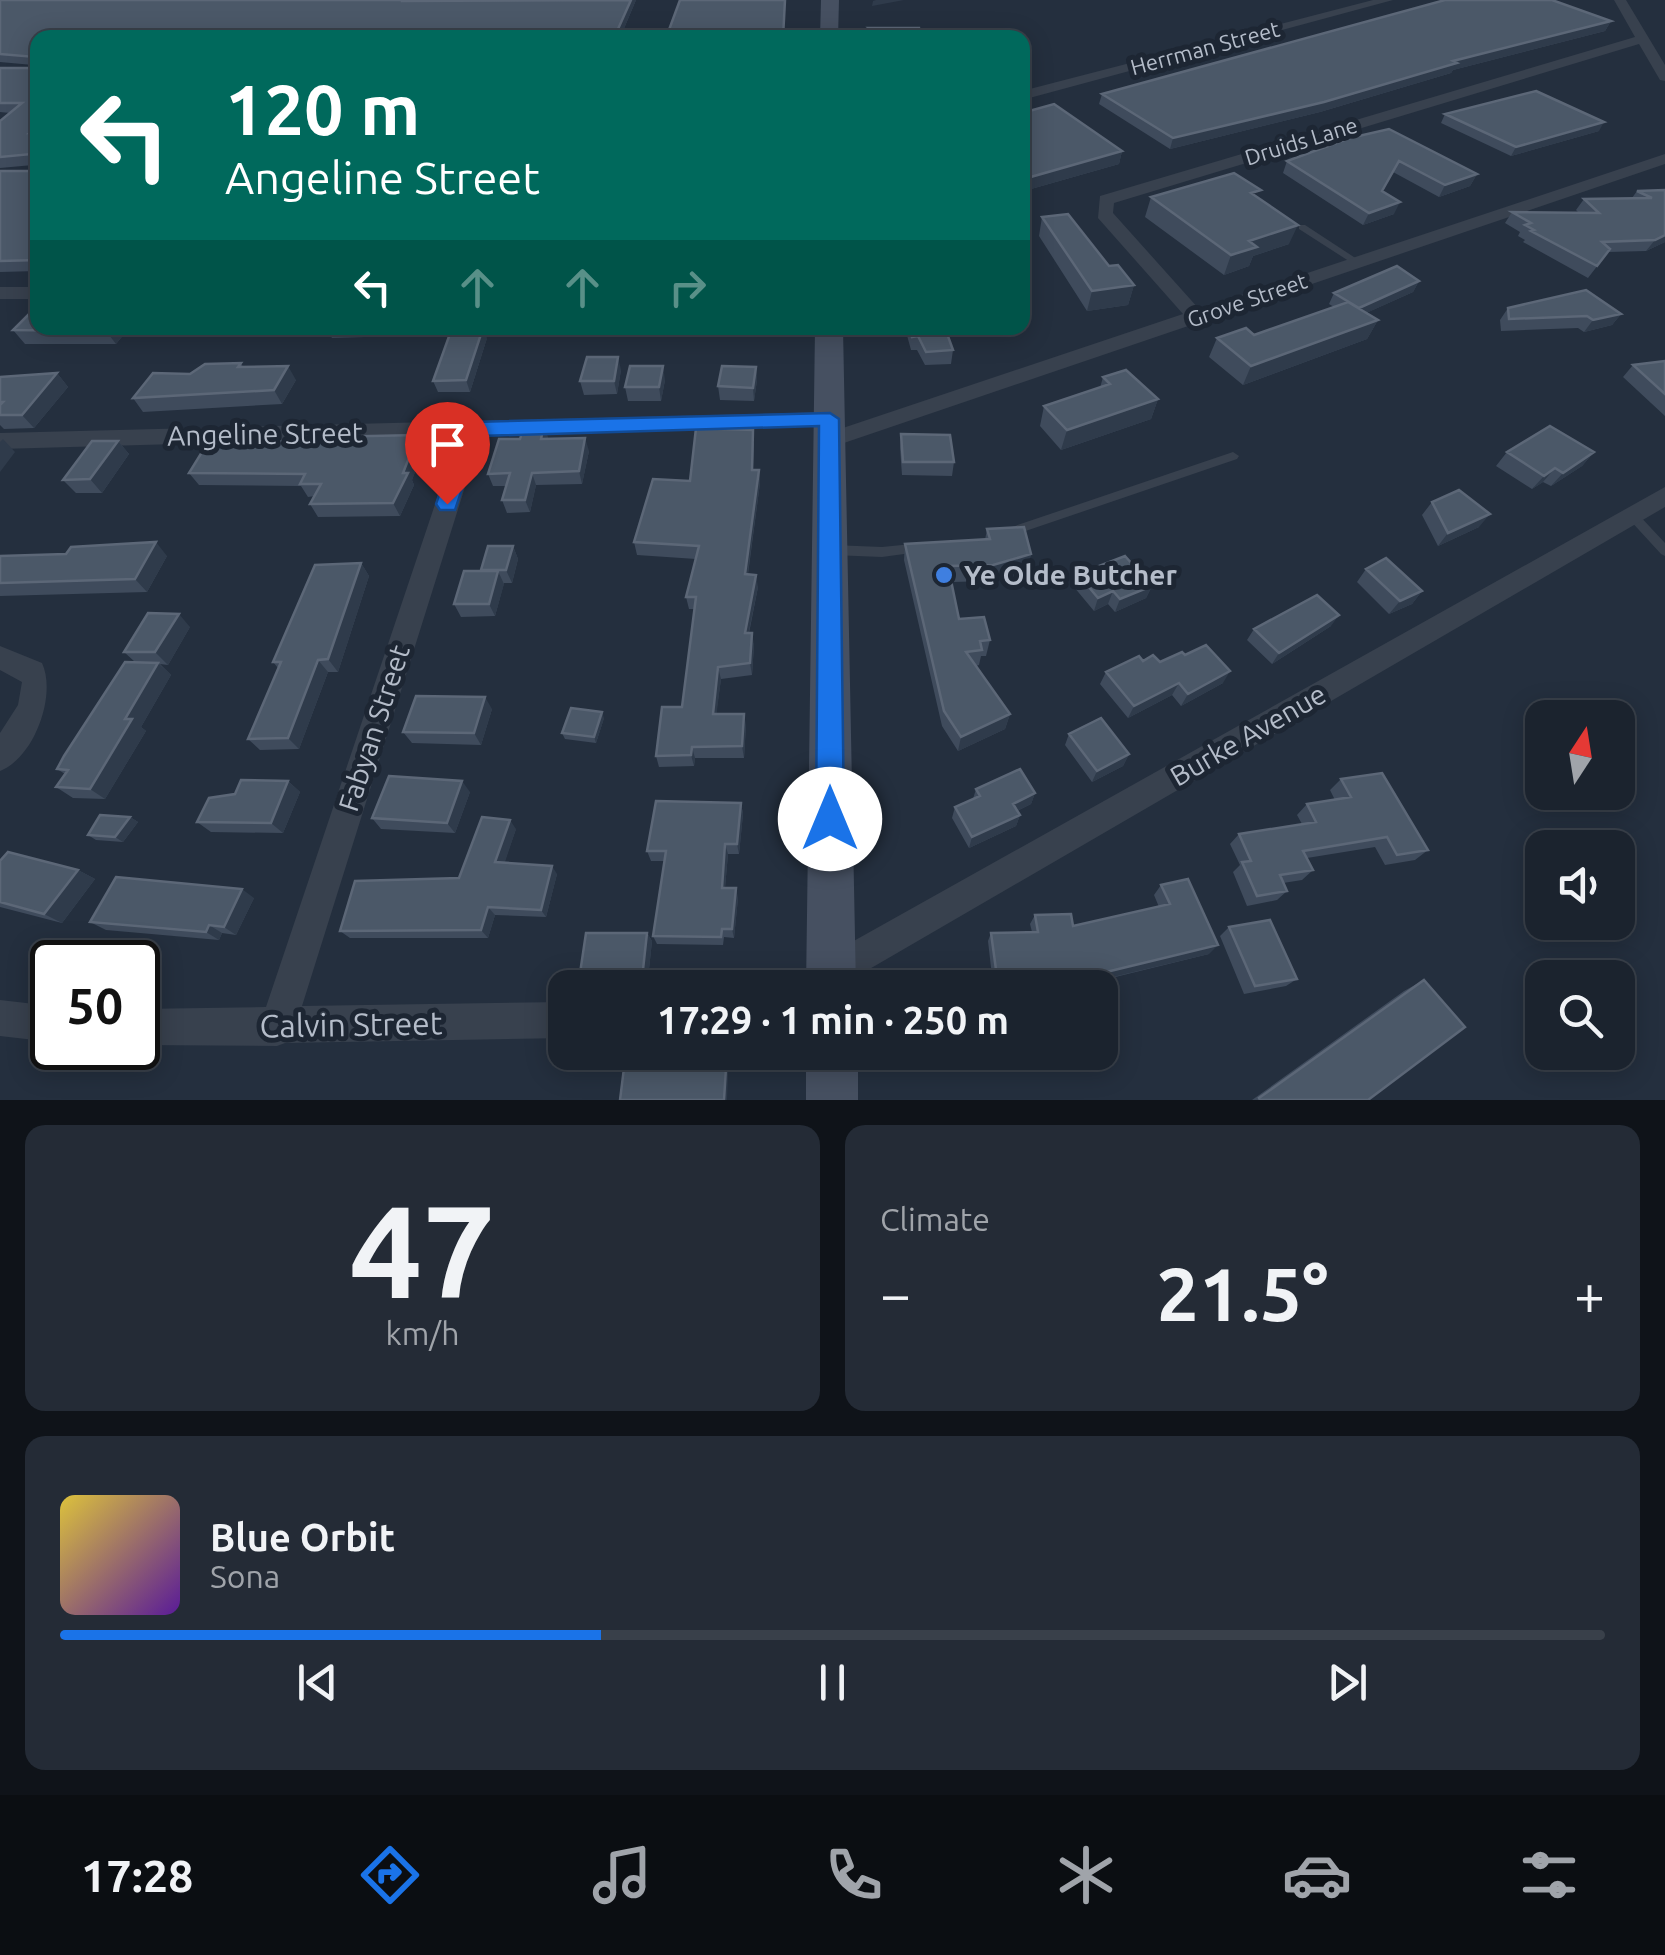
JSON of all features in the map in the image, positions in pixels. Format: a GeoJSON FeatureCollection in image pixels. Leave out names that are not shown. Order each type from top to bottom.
{"type":"FeatureCollection","features":[{"type":"Feature","properties":{"kind":"main road"},"geometry":{"type":"LineString","coordinates":[[829,30],[830,0]]}},
{"type":"Feature","properties":{"kind":"main road"},"geometry":{"type":"LineString","coordinates":[[829,335],[831,970]]}},
{"type":"Feature","properties":{"kind":"main road"},"geometry":{"type":"LineString","coordinates":[[832,1070],[832,1100]]}},
{"type":"Feature","properties":{"kind":"street","name":"Herrman Street"},"geometry":{"type":"LineString","coordinates":[[1030,94],[1387,0]]}},
{"type":"Feature","properties":{"kind":"street"},"geometry":{"type":"LineString","coordinates":[[1620,0],[1665,77]]}},
{"type":"Feature","properties":{"kind":"street","name":"Druids Lane"},"geometry":{"type":"LineString","coordinates":[[1196,317],[1104,214],[1106,200],[1643,39]]}},
{"type":"Feature","properties":{"kind":"street","name":"Grove Street"},"geometry":{"type":"LineString","coordinates":[[830,430],[1196,317],[1665,160]]}},
{"type":"Feature","properties":{"kind":"street"},"geometry":{"type":"LineString","coordinates":[[0,293],[30,292]]}},
{"type":"Feature","properties":{"kind":"street","name":"Angeline Street"},"geometry":{"type":"LineString","coordinates":[[0,441],[472,429],[830,430]]}},
{"type":"Feature","properties":{"kind":"street","name":"Fabyan Street"},"geometry":{"type":"LineString","coordinates":[[277,1028],[472,429]]}},
{"type":"Feature","properties":{"kind":"street","name":"Burke Avenue"},"geometry":{"type":"LineString","coordinates":[[848,970],[1665,496]]}},
{"type":"Feature","properties":{"kind":"street"},"geometry":{"type":"LineString","coordinates":[[0,658],[32,672],[37,690],[24,720],[0,757]]}},
{"type":"Feature","properties":{"kind":"street"},"geometry":{"type":"LineString","coordinates":[[0,1018],[30,1021]]}},
{"type":"Feature","properties":{"kind":"street","name":"Calvin Street"},"geometry":{"type":"LineString","coordinates":[[160,1027],[548,1020]]}},
{"type":"Feature","properties":{"kind":"lane"},"geometry":{"type":"LineString","coordinates":[[1302,228],[1358,263]]}},
{"type":"Feature","properties":{"kind":"lane"},"geometry":{"type":"LineString","coordinates":[[997,536],[1233,456]]}},
{"type":"Feature","properties":{"kind":"lane"},"geometry":{"type":"LineString","coordinates":[[1632,514],[1665,550]]}},
{"type":"Feature","properties":{"kind":"lane"},"geometry":{"type":"LineString","coordinates":[[830,550],[882,552],[941,546]]}},
{"type":"Feature","properties":{"kind":"building"},"geometry":{"type":"Polygon","coordinates":[[[0,0],[631,0],[618,30],[30,30],[30,56],[0,54],[0,0]]]}},
{"type":"Feature","properties":{"kind":"building"},"geometry":{"type":"Polygon","coordinates":[[[680,0],[785,0],[783,30],[669,30],[680,0]]]}},
{"type":"Feature","properties":{"kind":"building"},"geometry":{"type":"Polygon","coordinates":[[[1445,0],[1552,0],[1611,21],[1453,61],[1457,63],[1324,102],[1173,138],[1102,94],[1445,0]]]}},
{"type":"Feature","properties":{"kind":"building"},"geometry":{"type":"Polygon","coordinates":[[[869,28],[919,30],[872,30],[869,28]]]}},
{"type":"Feature","properties":{"kind":"building"},"geometry":{"type":"Polygon","coordinates":[[[0,68],[30,68],[30,154],[0,157],[0,121],[22,103],[0,103],[0,68]]]}},
{"type":"Feature","properties":{"kind":"building"},"geometry":{"type":"Polygon","coordinates":[[[1536,91],[1604,122],[1516,147],[1445,114],[1536,91]]]}},
{"type":"Feature","properties":{"kind":"building"},"geometry":{"type":"Polygon","coordinates":[[[1054,104],[1122,151],[1030,177],[1030,111],[1054,104]]]}},
{"type":"Feature","properties":{"kind":"building"},"geometry":{"type":"Polygon","coordinates":[[[1389,129],[1477,174],[1445,185],[1399,161],[1382,191],[1400,202],[1369,213],[1287,161],[1350,138],[1389,129]]]}},
{"type":"Feature","properties":{"kind":"building"},"geometry":{"type":"Polygon","coordinates":[[[0,171],[30,171],[30,260],[0,261],[0,171]]]}},
{"type":"Feature","properties":{"kind":"building"},"geometry":{"type":"Polygon","coordinates":[[[1234,173],[1261,190],[1251,193],[1298,225],[1249,241],[1257,247],[1231,255],[1151,197],[1234,173]]]}},
{"type":"Feature","properties":{"kind":"building"},"geometry":{"type":"Polygon","coordinates":[[[1665,190],[1665,235],[1655,240],[1602,242],[1610,249],[1597,266],[1531,231],[1534,230],[1525,225],[1531,223],[1512,212],[1599,213],[1584,199],[1652,198],[1637,191],[1665,190]]]}},
{"type":"Feature","properties":{"kind":"building"},"geometry":{"type":"Polygon","coordinates":[[[1068,214],[1109,266],[1118,265],[1134,285],[1092,291],[1042,217],[1068,214]]]}},
{"type":"Feature","properties":{"kind":"building"},"geometry":{"type":"Polygon","coordinates":[[[1397,266],[1419,281],[1359,308],[1334,293],[1397,266]]]}},
{"type":"Feature","properties":{"kind":"building"},"geometry":{"type":"Polygon","coordinates":[[[1586,290],[1621,314],[1593,320],[1587,316],[1509,319],[1508,308],[1586,290]]]}},
{"type":"Feature","properties":{"kind":"building"},"geometry":{"type":"Polygon","coordinates":[[[1348,302],[1378,320],[1251,366],[1217,338],[1246,328],[1254,335],[1348,302]]]}},
{"type":"Feature","properties":{"kind":"building"},"geometry":{"type":"Polygon","coordinates":[[[30,313],[30,330],[13,330],[30,313]]]}},
{"type":"Feature","properties":{"kind":"building"},"geometry":{"type":"Polygon","coordinates":[[[449,335],[481,335],[466,380],[433,381],[449,335]]]}},
{"type":"Feature","properties":{"kind":"building"},"geometry":{"type":"Polygon","coordinates":[[[912,335],[948,335],[953,350],[926,352],[918,336],[912,335]]]}},
{"type":"Feature","properties":{"kind":"building"},"geometry":{"type":"Polygon","coordinates":[[[587,357],[618,357],[614,381],[580,381],[587,357]]]}},
{"type":"Feature","properties":{"kind":"building"},"geometry":{"type":"Polygon","coordinates":[[[1665,361],[1665,394],[1633,365],[1665,361]]]}},
{"type":"Feature","properties":{"kind":"building"},"geometry":{"type":"Polygon","coordinates":[[[241,363],[238,367],[288,366],[274,390],[133,398],[153,373],[190,374],[205,364],[241,363]]]}},
{"type":"Feature","properties":{"kind":"building"},"geometry":{"type":"Polygon","coordinates":[[[630,366],[663,366],[659,387],[625,387],[630,366]]]}},
{"type":"Feature","properties":{"kind":"building"},"geometry":{"type":"Polygon","coordinates":[[[722,366],[756,367],[753,388],[718,386],[722,366]]]}},
{"type":"Feature","properties":{"kind":"building"},"geometry":{"type":"Polygon","coordinates":[[[1126,370],[1158,399],[1067,430],[1044,406],[1110,384],[1103,377],[1126,370]]]}},
{"type":"Feature","properties":{"kind":"building"},"geometry":{"type":"Polygon","coordinates":[[[57,373],[22,415],[0,415],[0,377],[57,373]]]}},
{"type":"Feature","properties":{"kind":"building"},"geometry":{"type":"Polygon","coordinates":[[[544,425],[541,439],[585,438],[579,471],[532,473],[525,500],[502,500],[510,473],[488,474],[499,439],[520,439],[524,426],[544,425]]]}},
{"type":"Feature","properties":{"kind":"building"},"geometry":{"type":"Polygon","coordinates":[[[1550,426],[1594,452],[1563,473],[1555,468],[1544,476],[1507,452],[1550,426]]]}},
{"type":"Feature","properties":{"kind":"building"},"geometry":{"type":"Polygon","coordinates":[[[696,428],[753,430],[752,470],[759,470],[745,574],[756,575],[745,633],[752,633],[750,663],[718,667],[713,714],[744,714],[742,746],[692,747],[691,755],[656,756],[662,707],[682,707],[696,597],[686,597],[699,546],[634,542],[653,479],[690,481],[696,428]]]}},
{"type":"Feature","properties":{"kind":"building"},"geometry":{"type":"Polygon","coordinates":[[[901,434],[950,435],[954,462],[903,462],[901,434]]]}},
{"type":"Feature","properties":{"kind":"building"},"geometry":{"type":"Polygon","coordinates":[[[418,435],[403,473],[408,473],[393,503],[310,504],[321,484],[300,484],[305,474],[189,473],[210,439],[321,442],[323,437],[418,435]]]}},
{"type":"Feature","properties":{"kind":"building"},"geometry":{"type":"Polygon","coordinates":[[[92,441],[118,441],[90,479],[63,480],[92,441]]]}},
{"type":"Feature","properties":{"kind":"building"},"geometry":{"type":"Polygon","coordinates":[[[1459,490],[1490,514],[1448,533],[1432,502],[1459,490]]]}},
{"type":"Feature","properties":{"kind":"building"},"geometry":{"type":"Polygon","coordinates":[[[1024,527],[1031,554],[993,565],[948,566],[959,619],[984,617],[990,640],[980,641],[982,650],[966,652],[1010,714],[961,737],[944,711],[905,544],[990,539],[987,529],[1024,527]]]}},
{"type":"Feature","properties":{"kind":"building"},"geometry":{"type":"Polygon","coordinates":[[[156,542],[135,579],[0,583],[0,556],[66,554],[71,547],[156,542]]]}},
{"type":"Feature","properties":{"kind":"building"},"geometry":{"type":"Polygon","coordinates":[[[488,546],[513,546],[506,570],[481,570],[488,546]]]}},
{"type":"Feature","properties":{"kind":"building"},"geometry":{"type":"Polygon","coordinates":[[[1125,556],[1152,586],[1120,599],[1113,591],[1098,598],[1078,574],[1125,556]]]}},
{"type":"Feature","properties":{"kind":"building"},"geometry":{"type":"Polygon","coordinates":[[[1386,558],[1422,591],[1400,601],[1366,569],[1386,558]]]}},
{"type":"Feature","properties":{"kind":"building"},"geometry":{"type":"Polygon","coordinates":[[[361,563],[328,659],[318,660],[288,738],[248,739],[281,662],[273,662],[315,565],[361,563]]]}},
{"type":"Feature","properties":{"kind":"building"},"geometry":{"type":"Polygon","coordinates":[[[464,571],[498,571],[489,604],[454,604],[464,571]]]}},
{"type":"Feature","properties":{"kind":"building"},"geometry":{"type":"Polygon","coordinates":[[[1317,595],[1339,615],[1279,653],[1254,629],[1317,595]]]}},
{"type":"Feature","properties":{"kind":"building"},"geometry":{"type":"Polygon","coordinates":[[[148,613],[179,614],[155,652],[124,652],[148,613]]]}},
{"type":"Feature","properties":{"kind":"building"},"geometry":{"type":"Polygon","coordinates":[[[1206,645],[1230,671],[1188,694],[1179,683],[1134,706],[1106,672],[1139,656],[1143,661],[1153,655],[1160,662],[1206,645]]]}},
{"type":"Feature","properties":{"kind":"building"},"geometry":{"type":"Polygon","coordinates":[[[125,662],[158,663],[125,719],[132,719],[90,789],[56,787],[68,770],[57,769],[64,756],[125,662]]]}},
{"type":"Feature","properties":{"kind":"building"},"geometry":{"type":"Polygon","coordinates":[[[416,696],[485,697],[474,733],[403,732],[416,696]]]}},
{"type":"Feature","properties":{"kind":"building"},"geometry":{"type":"Polygon","coordinates":[[[571,708],[602,712],[594,737],[562,733],[571,708]]]}},
{"type":"Feature","properties":{"kind":"building"},"geometry":{"type":"Polygon","coordinates":[[[1101,718],[1129,754],[1097,771],[1069,734],[1101,718]]]}},
{"type":"Feature","properties":{"kind":"building"},"geometry":{"type":"Polygon","coordinates":[[[1020,769],[1035,793],[1013,804],[1020,815],[972,837],[955,807],[980,796],[976,789],[1020,769]]]}},
{"type":"Feature","properties":{"kind":"building"},"geometry":{"type":"Polygon","coordinates":[[[1382,773],[1428,850],[1397,855],[1387,837],[1303,851],[1313,870],[1280,875],[1287,891],[1257,896],[1242,862],[1251,861],[1239,834],[1316,822],[1307,804],[1351,797],[1341,779],[1382,773]]]}},
{"type":"Feature","properties":{"kind":"building"},"geometry":{"type":"Polygon","coordinates":[[[389,776],[462,781],[447,823],[372,818],[389,776]]]}},
{"type":"Feature","properties":{"kind":"building"},"geometry":{"type":"Polygon","coordinates":[[[241,780],[288,781],[271,823],[197,822],[209,798],[235,794],[241,780]]]}},
{"type":"Feature","properties":{"kind":"building"},"geometry":{"type":"Polygon","coordinates":[[[656,801],[741,803],[737,844],[725,844],[722,888],[736,888],[732,929],[722,929],[721,937],[653,936],[666,851],[647,851],[656,801]]]}},
{"type":"Feature","properties":{"kind":"building"},"geometry":{"type":"Polygon","coordinates":[[[100,815],[130,817],[115,837],[88,835],[100,815]]]}},
{"type":"Feature","properties":{"kind":"building"},"geometry":{"type":"Polygon","coordinates":[[[482,817],[510,820],[495,862],[552,866],[541,910],[488,907],[481,930],[340,931],[355,881],[459,878],[482,817]]]}},
{"type":"Feature","properties":{"kind":"building"},"geometry":{"type":"Polygon","coordinates":[[[8,852],[78,870],[44,914],[0,902],[0,861],[8,852]]]}},
{"type":"Feature","properties":{"kind":"building"},"geometry":{"type":"Polygon","coordinates":[[[116,877],[242,889],[224,927],[209,925],[206,932],[90,922],[116,877]]]}},
{"type":"Feature","properties":{"kind":"building"},"geometry":{"type":"Polygon","coordinates":[[[1188,879],[1218,945],[1115,970],[996,970],[991,933],[1038,932],[1035,915],[1071,914],[1073,926],[1170,904],[1161,885],[1188,879]]]}},
{"type":"Feature","properties":{"kind":"building"},"geometry":{"type":"Polygon","coordinates":[[[1270,920],[1297,979],[1255,986],[1229,927],[1270,920]]]}},
{"type":"Feature","properties":{"kind":"building"},"geometry":{"type":"Polygon","coordinates":[[[586,933],[647,933],[643,970],[580,970],[586,933]]]}},
{"type":"Feature","properties":{"kind":"building"},"geometry":{"type":"Polygon","coordinates":[[[1424,980],[1465,1027],[1368,1100],[1260,1100],[1259,1098],[1424,980]]]}},
{"type":"Feature","properties":{"kind":"building"},"geometry":{"type":"Polygon","coordinates":[[[624,1070],[726,1070],[724,1100],[620,1100],[624,1070]]]}},
{"type":"Feature","properties":{"kind":"place","name":"Ye Olde Butcher"},"geometry":{"type":"Point","coordinates":[944,575]}},
{"type":"Feature","properties":{"kind":"route"},"geometry":{"type":"LineString","coordinates":[[447,504],[472,429],[830,419],[830,819]]}}]}
